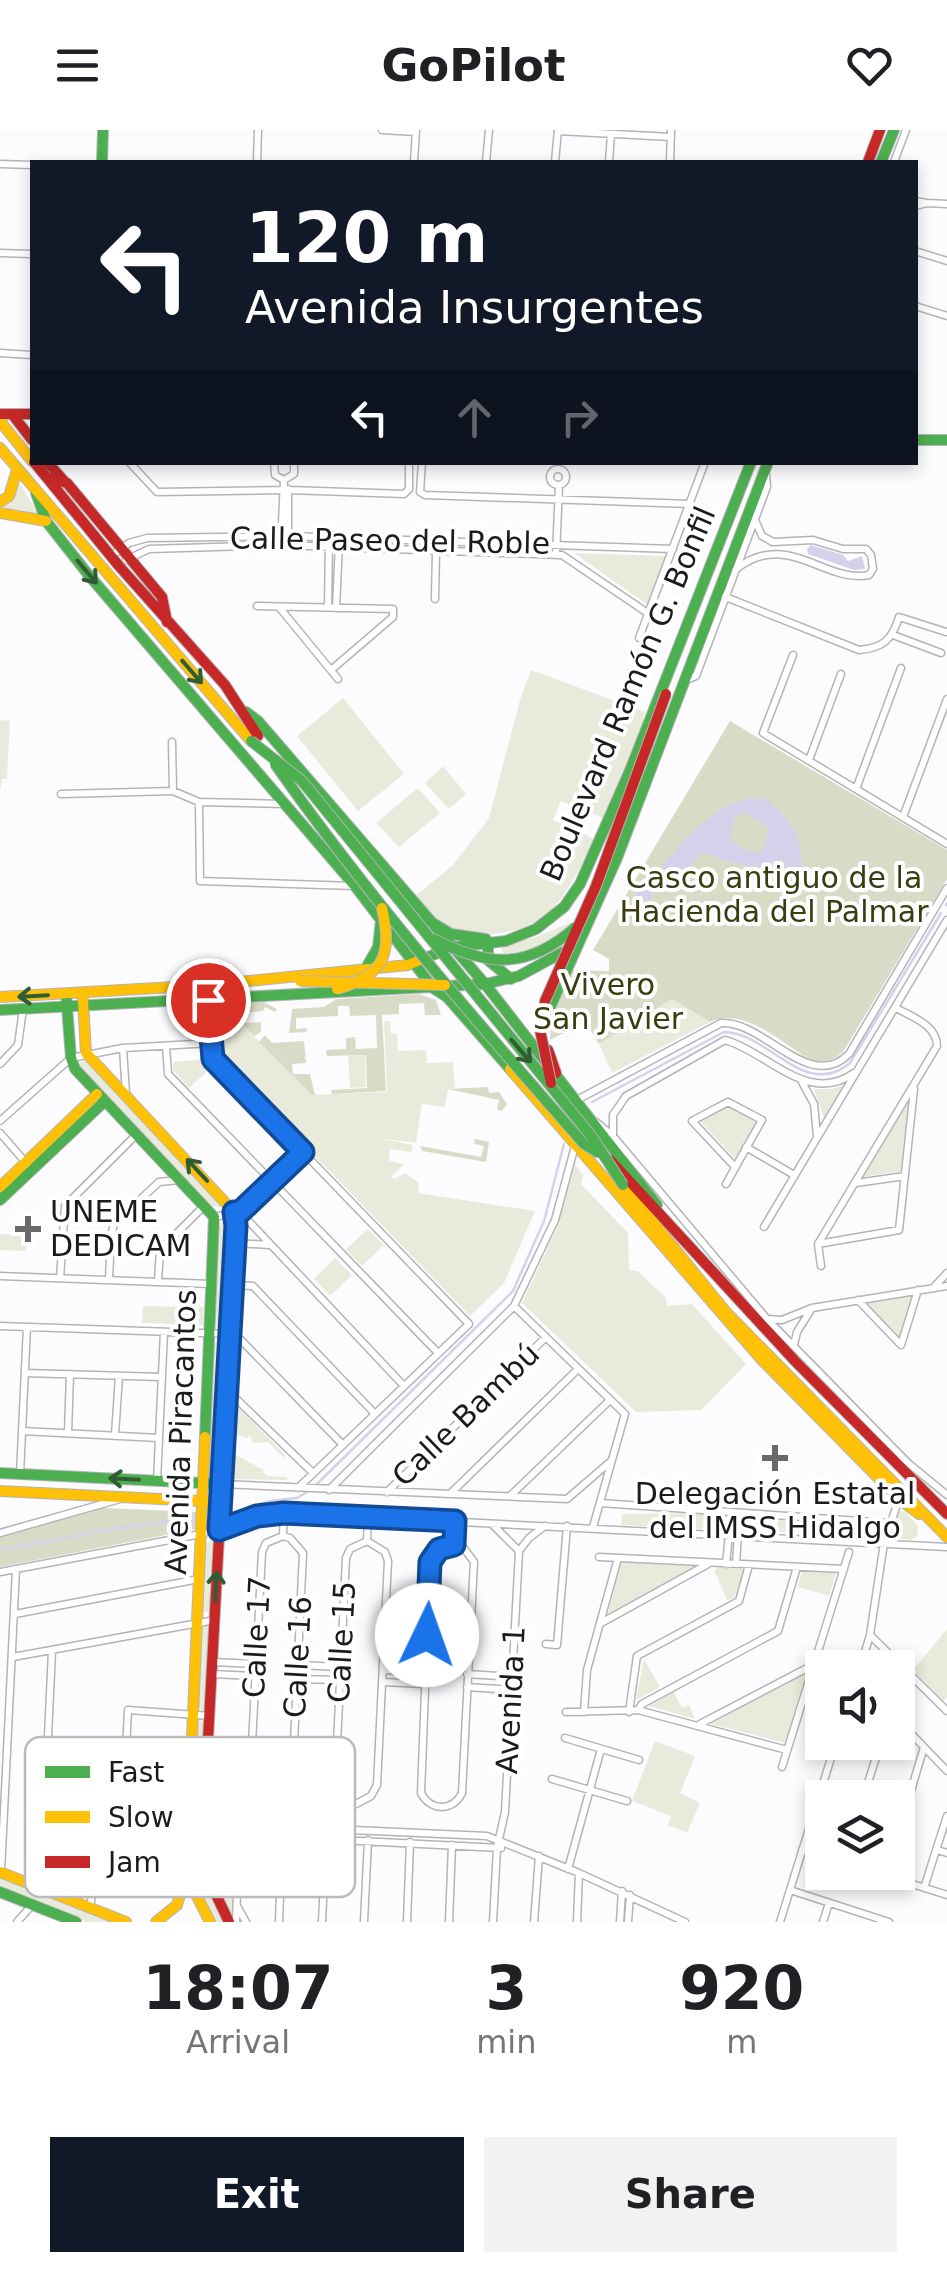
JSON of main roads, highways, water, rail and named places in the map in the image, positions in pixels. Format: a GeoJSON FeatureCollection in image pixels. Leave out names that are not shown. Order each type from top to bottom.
{"type":"FeatureCollection","features":[{"type":"Feature","properties":{"kind":"main road"},"geometry":{"type":"LineString","coordinates":[[102,160],[104,130]]}},
{"type":"Feature","properties":{"kind":"main road"},"geometry":{"type":"LineString","coordinates":[[869,160],[880,130]]}},
{"type":"Feature","properties":{"kind":"main road"},"geometry":{"type":"LineString","coordinates":[[882,160],[894,130]]}},
{"type":"Feature","properties":{"kind":"main road"},"geometry":{"type":"LineString","coordinates":[[4,416],[30,414]]}},
{"type":"Feature","properties":{"kind":"main road"},"geometry":{"type":"LineString","coordinates":[[4,416],[30,438]]}},
{"type":"Feature","properties":{"kind":"main road"},"geometry":{"type":"LineString","coordinates":[[4,416],[30,457]]}},
{"type":"Feature","properties":{"kind":"main road"},"geometry":{"type":"LineString","coordinates":[[918,440],[947,440]]}},
{"type":"Feature","properties":{"kind":"main road"},"geometry":{"type":"LineString","coordinates":[[0,448],[251,740],[302,781],[592,1137],[623,1185],[726,1312],[947,1538]]}},
{"type":"Feature","properties":{"kind":"main road"},"geometry":{"type":"LineString","coordinates":[[36,465],[225,685],[246,712],[289,789],[446,986],[584,1144],[612,1154]]}},
{"type":"Feature","properties":{"kind":"main road"},"geometry":{"type":"LineString","coordinates":[[50,465],[162,597],[168,623]]}},
{"type":"Feature","properties":{"kind":"main road","name":"Boulevard Ramón G. Bonfil"},"geometry":{"type":"LineString","coordinates":[[0,997],[266,980],[415,964],[454,947],[522,937],[556,915],[580,884],[699,598],[748,465]]}},
{"type":"Feature","properties":{"kind":"main road","name":"Boulevard Ramón G. Bonfil"},"geometry":{"type":"LineString","coordinates":[[556,1073],[547,1048],[547,1012],[628,826],[769,465]]}},
{"type":"Feature","properties":{"kind":"main road"},"geometry":{"type":"LineString","coordinates":[[0,502],[9,496],[18,470]]}},
{"type":"Feature","properties":{"kind":"main road"},"geometry":{"type":"LineString","coordinates":[[46,477],[66,483]]}},
{"type":"Feature","properties":{"kind":"main road"},"geometry":{"type":"LineString","coordinates":[[35,490],[46,521],[355,886],[434,988],[448,997],[484,1037],[762,1360],[900,1499],[935,1526]]}},
{"type":"Feature","properties":{"kind":"main road"},"geometry":{"type":"LineString","coordinates":[[0,513],[46,521]]}},
{"type":"Feature","properties":{"kind":"main road"},"geometry":{"type":"LineString","coordinates":[[694,657],[687,659],[682,652],[699,598]]}},
{"type":"Feature","properties":{"kind":"main road"},"geometry":{"type":"LineString","coordinates":[[552,1087],[540,1030],[545,1000],[596,886],[666,694],[669,672],[680,668],[684,681]]}},
{"type":"Feature","properties":{"kind":"main road"},"geometry":{"type":"LineString","coordinates":[[246,712],[258,721],[485,984],[589,1116],[612,1154],[673,1226],[795,1362],[947,1514]]}},
{"type":"Feature","properties":{"kind":"main road"},"geometry":{"type":"LineString","coordinates":[[428,936],[468,956],[508,962],[543,952],[578,926],[587,913],[628,826]]}},
{"type":"Feature","properties":{"kind":"main road"},"geometry":{"type":"LineString","coordinates":[[110,1005],[140,998],[337,989],[356,984],[374,972],[385,958],[388,933],[381,902]]}},
{"type":"Feature","properties":{"kind":"main road"},"geometry":{"type":"LineString","coordinates":[[426,919],[451,934],[469,938],[522,937]]}},
{"type":"Feature","properties":{"kind":"main road"},"geometry":{"type":"LineString","coordinates":[[397,940],[414,936],[426,919]]}},
{"type":"Feature","properties":{"kind":"main road"},"geometry":{"type":"LineString","coordinates":[[366,968],[378,947],[381,920]]}},
{"type":"Feature","properties":{"kind":"main road"},"geometry":{"type":"LineString","coordinates":[[0,1010],[485,984],[511,979],[580,940]]}},
{"type":"Feature","properties":{"kind":"main road"},"geometry":{"type":"LineString","coordinates":[[488,943],[485,952],[490,966],[511,979]]}},
{"type":"Feature","properties":{"kind":"main road"},"geometry":{"type":"LineString","coordinates":[[400,966],[415,980],[412,990]]}},
{"type":"Feature","properties":{"kind":"main road"},"geometry":{"type":"LineString","coordinates":[[266,980],[420,982],[446,986]]}},
{"type":"Feature","properties":{"kind":"main road"},"geometry":{"type":"LineString","coordinates":[[82,993],[83,1006]]}},
{"type":"Feature","properties":{"kind":"main road"},"geometry":{"type":"LineString","coordinates":[[0,1187],[100,1098],[75,1069],[71,1058],[66,994]]}},
{"type":"Feature","properties":{"kind":"main road","name":"Avenida Piracantos"},"geometry":{"type":"LineString","coordinates":[[83,1006],[86,1052],[236,1212],[209,1737]]}},
{"type":"Feature","properties":{"kind":"main road"},"geometry":{"type":"LineString","coordinates":[[484,1037],[491,1021],[500,1018],[512,1022]]}},
{"type":"Feature","properties":{"kind":"main road","name":"Avenida Piracantos"},"geometry":{"type":"LineString","coordinates":[[100,1098],[214,1217],[192,1737]]}},
{"type":"Feature","properties":{"kind":"main road"},"geometry":{"type":"LineString","coordinates":[[0,1200],[28,1166]]}},
{"type":"Feature","properties":{"kind":"main road"},"geometry":{"type":"LineString","coordinates":[[0,1473],[221,1484]]}},
{"type":"Feature","properties":{"kind":"main road"},"geometry":{"type":"LineString","coordinates":[[0,1491],[220,1502]]}},
{"type":"Feature","properties":{"kind":"main road"},"geometry":{"type":"LineString","coordinates":[[0,1872],[25,1883]]}},
{"type":"Feature","properties":{"kind":"main road"},"geometry":{"type":"LineString","coordinates":[[0,1892],[76,1922]]}},
{"type":"Feature","properties":{"kind":"main road"},"geometry":{"type":"LineString","coordinates":[[61,1897],[126,1922]]}},
{"type":"Feature","properties":{"kind":"main road"},"geometry":{"type":"LineString","coordinates":[[156,1922],[169,1917],[182,1897]]}},
{"type":"Feature","properties":{"kind":"main road","name":"Avenida Piracantos"},"geometry":{"type":"LineString","coordinates":[[197,1897],[210,1922]]}},
{"type":"Feature","properties":{"kind":"main road","name":"Avenida Piracantos"},"geometry":{"type":"LineString","coordinates":[[220,1897],[232,1922]]}},
{"type":"Feature","properties":{"kind":"waterway"},"geometry":{"type":"LineString","coordinates":[[592,1102],[724,1032],[756,1042],[802,1070],[833,1073],[850,1063],[941,913]]}},
{"type":"Feature","properties":{"kind":"waterway"},"geometry":{"type":"LineString","coordinates":[[316,1485],[513,1291],[544,1221],[564,1144]]}},
{"type":"Feature","properties":{"kind":"waterway"},"geometry":{"type":"LineString","coordinates":[[226,1515],[270,1501],[297,1498],[310,1490]]}},
{"type":"Feature","properties":{"kind":"waterway"},"geometry":{"type":"LineString","coordinates":[[0,1550],[117,1528],[196,1519]]}},
{"type":"Feature","properties":{"kind":"place","name":"UNEME DEDICAM"},"geometry":{"type":"Point","coordinates":[28,1229]}},
{"type":"Feature","properties":{"kind":"place","name":"Delegación Estatal del IMSS Hidalgo"},"geometry":{"type":"Point","coordinates":[775,1458]}},
{"type":"Feature","properties":{"kind":"park label","name":"Casco antiguo de la Hacienda del Palmar"},"geometry":{"type":"Point","coordinates":[774,895]}},
{"type":"Feature","properties":{"kind":"park label","name":"Vivero San Javier"},"geometry":{"type":"Point","coordinates":[608,1002]}}]}
